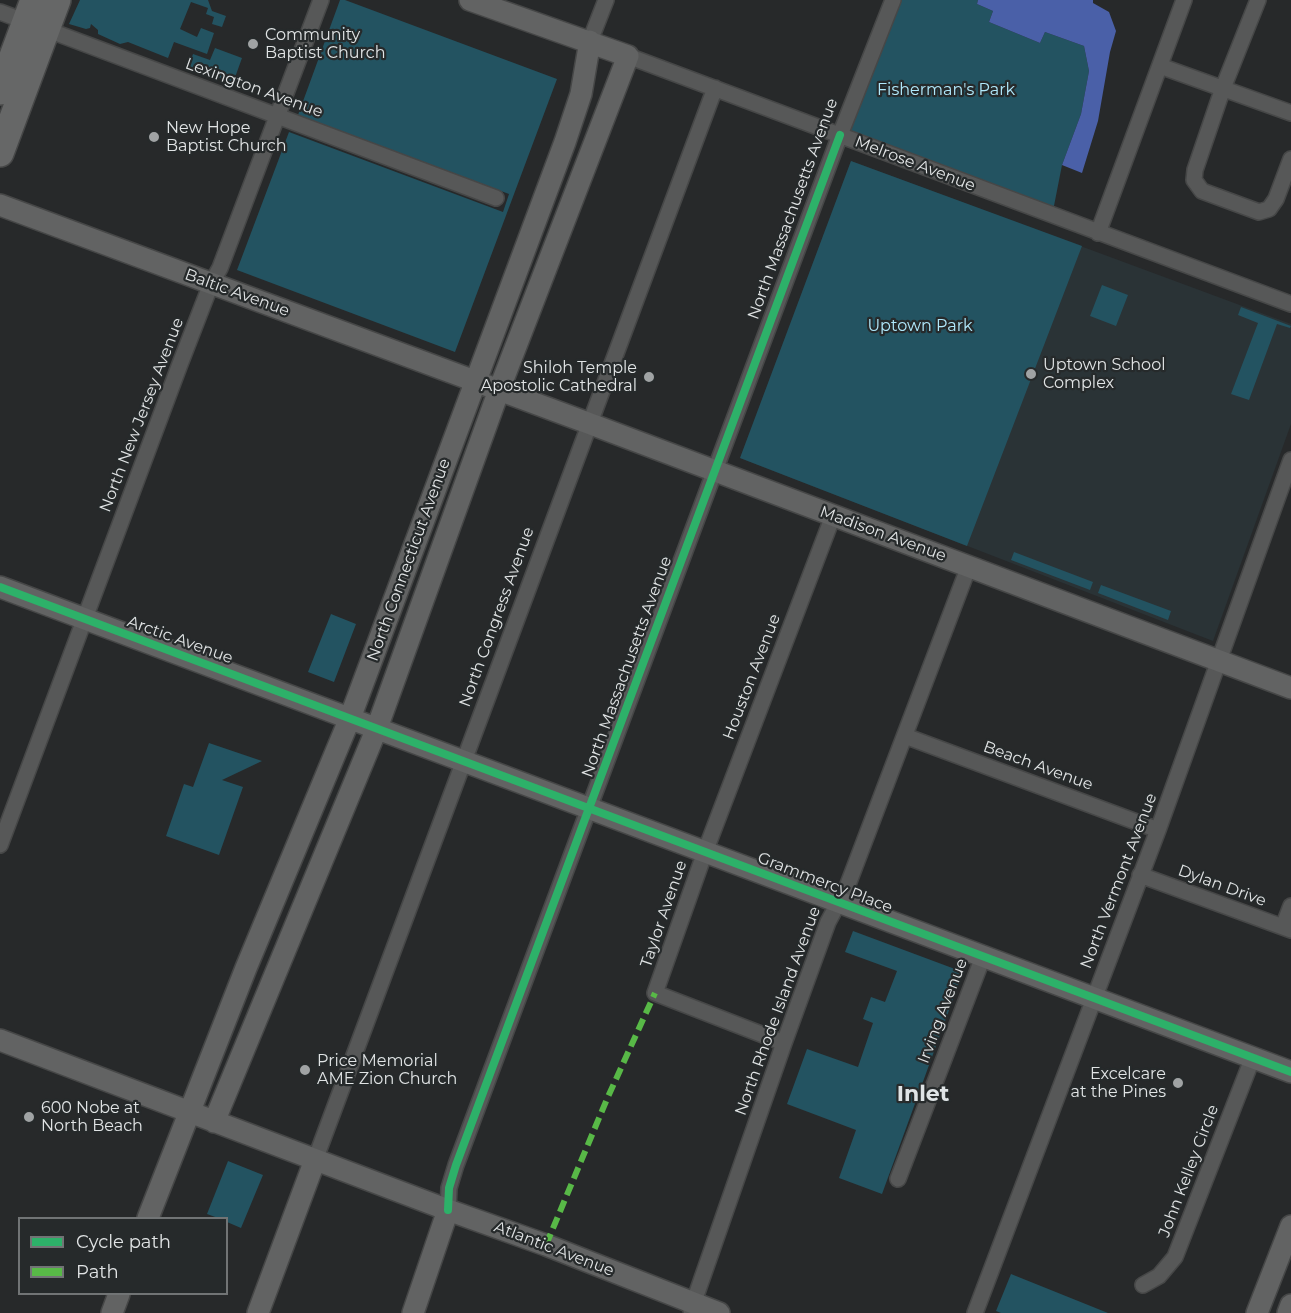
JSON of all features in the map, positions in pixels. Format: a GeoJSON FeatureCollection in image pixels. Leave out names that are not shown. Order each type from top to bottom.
{"type":"FeatureCollection","features":[{"type":"Feature","properties":{"kind":"highway"},"geometry":{"type":"LineString","coordinates":[[0,91],[35,17],[57,0]]}},
{"type":"Feature","properties":{"kind":"highway"},"geometry":{"type":"LineString","coordinates":[[0,153],[35,17]]}},
{"type":"Feature","properties":{"kind":"street","name":"North New Jersey Avenue"},"geometry":{"type":"LineString","coordinates":[[0,845],[211,284],[220,268],[321,0]]}},
{"type":"Feature","properties":{"kind":"street","name":"Melrose Avenue"},"geometry":{"type":"LineString","coordinates":[[470,0],[590,41],[1291,304]]}},
{"type":"Feature","properties":{"kind":"street","name":"North Connecticut Avenue"},"geometry":{"type":"LineString","coordinates":[[148,1217],[246,968],[350,718],[578,104],[590,41],[606,0]]}},
{"type":"Feature","properties":{"kind":"street","name":"North Massachusetts Avenue"},"geometry":{"type":"LineString","coordinates":[[448,1210],[449,1188],[456,1165],[840,135],[893,0]]}},
{"type":"Feature","properties":{"kind":"street"},"geometry":{"type":"LineString","coordinates":[[1098,233],[1184,0]]}},
{"type":"Feature","properties":{"kind":"street"},"geometry":{"type":"LineString","coordinates":[[1258,0],[1223,88],[1195,170],[1194,180],[1202,191],[1259,212],[1269,209],[1276,199],[1291,159]]}},
{"type":"Feature","properties":{"kind":"street","name":"Lexington Avenue"},"geometry":{"type":"LineString","coordinates":[[0,12],[35,17],[277,116],[496,198]]}},
{"type":"Feature","properties":{"kind":"street","name":"North Connecticut Avenue"},"geometry":{"type":"LineString","coordinates":[[214,1122],[377,728],[499,390],[628,56]]}},
{"type":"Feature","properties":{"kind":"street"},"geometry":{"type":"LineString","coordinates":[[1160,66],[1291,113]]}},
{"type":"Feature","properties":{"kind":"street","name":"North Congress Avenue"},"geometry":{"type":"LineString","coordinates":[[315,1160],[588,423],[715,88]]}},
{"type":"Feature","properties":{"kind":"street","name":"Baltic Avenue"},"geometry":{"type":"LineString","coordinates":[[0,205],[474,382]]}},
{"type":"Feature","properties":{"kind":"street","name":"Madison Avenue"},"geometry":{"type":"LineString","coordinates":[[474,382],[1291,688]]}},
{"type":"Feature","properties":{"kind":"street","name":"North Vermont Avenue"},"geometry":{"type":"LineString","coordinates":[[975,1313],[1158,830],[1291,460]]}},
{"type":"Feature","properties":{"kind":"street","name":"Houston Avenue"},"geometry":{"type":"LineString","coordinates":[[705,852],[833,516]]}},
{"type":"Feature","properties":{"kind":"street","name":"North Rhode Island Avenue"},"geometry":{"type":"LineString","coordinates":[[692,1308],[783,1043],[828,922],[847,887],[969,566]]}},
{"type":"Feature","properties":{"kind":"street","name":"Arctic Avenue"},"geometry":{"type":"LineString","coordinates":[[0,587],[350,718]]}},
{"type":"Feature","properties":{"kind":"street","name":"Grammercy Place"},"geometry":{"type":"LineString","coordinates":[[350,718],[1291,1071]]}},
{"type":"Feature","properties":{"kind":"street","name":"Beach Avenue"},"geometry":{"type":"LineString","coordinates":[[905,736],[1158,830]]}},
{"type":"Feature","properties":{"kind":"street","name":"Taylor Avenue"},"geometry":{"type":"LineString","coordinates":[[705,852],[655,993],[783,1043]]}},
{"type":"Feature","properties":{"kind":"street","name":"Dylan Drive"},"geometry":{"type":"LineString","coordinates":[[1140,875],[1287,928]]}},
{"type":"Feature","properties":{"kind":"street"},"geometry":{"type":"LineString","coordinates":[[1287,928],[1291,906]]}},
{"type":"Feature","properties":{"kind":"street","name":"Irving Avenue"},"geometry":{"type":"LineString","coordinates":[[898,1179],[982,957]]}},
{"type":"Feature","properties":{"kind":"street","name":"Atlantic Avenue"},"geometry":{"type":"LineString","coordinates":[[0,1040],[546,1245],[692,1308],[719,1313]]}},
{"type":"Feature","properties":{"kind":"street","name":"John Kelley Circle"},"geometry":{"type":"LineString","coordinates":[[1143,1286],[1160,1276],[1175,1257],[1252,1057]]}},
{"type":"Feature","properties":{"kind":"street"},"geometry":{"type":"LineString","coordinates":[[258,1313],[315,1160]]}},
{"type":"Feature","properties":{"kind":"street"},"geometry":{"type":"LineString","coordinates":[[413,1313],[448,1210]]}},
{"type":"Feature","properties":{"kind":"street"},"geometry":{"type":"LineString","coordinates":[[1257,1313],[1291,1226]]}},
{"type":"Feature","properties":{"kind":"street"},"geometry":{"type":"LineString","coordinates":[[112,1313],[118,1295]]}},
{"type":"Feature","properties":{"kind":"street"},"geometry":{"type":"LineString","coordinates":[[1288,1313],[1291,1305]]}},
{"type":"Feature","properties":{"kind":"shaded area","name":"Uptown School Complex"},"geometry":{"type":"Polygon","coordinates":[[[851,161],[1291,324],[1291,424],[1213,641],[740,458],[851,161]]]}},
{"type":"Feature","properties":{"kind":"green space"},"geometry":{"type":"Polygon","coordinates":[[[80,0],[208,0],[212,11],[226,16],[222,27],[212,24],[214,17],[206,14],[208,8],[191,2],[180,29],[197,37],[201,28],[214,33],[207,54],[174,42],[168,58],[128,42],[120,44],[98,34],[98,30],[91,24],[90,28],[86,29],[69,24],[80,0]]]}},
{"type":"Feature","properties":{"kind":"green space"},"geometry":{"type":"Polygon","coordinates":[[[340,0],[557,79],[455,352],[237,270],[289,132],[503,212],[509,194],[298,115],[340,0]]]}},
{"type":"Feature","properties":{"kind":"green space","name":"Fisherman's Park"},"geometry":{"type":"Polygon","coordinates":[[[893,0],[978,0],[977,4],[993,11],[989,22],[1040,43],[1045,32],[1084,46],[1089,71],[1081,114],[1062,165],[1052,216],[840,135],[893,0]]]}},
{"type":"Feature","properties":{"kind":"green space"},"geometry":{"type":"Polygon","coordinates":[[[215,48],[242,58],[233,83],[189,66],[193,54],[210,60],[215,48]]]}},
{"type":"Feature","properties":{"kind":"green space","name":"Uptown Park"},"geometry":{"type":"Polygon","coordinates":[[[851,161],[1082,246],[967,546],[740,458],[851,161]]]}},
{"type":"Feature","properties":{"kind":"green space"},"geometry":{"type":"Polygon","coordinates":[[[1102,285],[1128,295],[1116,326],[1090,316],[1102,285]]]}},
{"type":"Feature","properties":{"kind":"green space"},"geometry":{"type":"Polygon","coordinates":[[[1241,307],[1291,326],[1290,328],[1277,324],[1249,400],[1231,394],[1258,323],[1238,315],[1241,307]]]}},
{"type":"Feature","properties":{"kind":"green space"},"geometry":{"type":"Polygon","coordinates":[[[1014,552],[1093,582],[1090,590],[1011,560],[1014,552]]]}},
{"type":"Feature","properties":{"kind":"green space"},"geometry":{"type":"Polygon","coordinates":[[[1101,585],[1171,611],[1168,620],[1098,593],[1101,585]]]}},
{"type":"Feature","properties":{"kind":"green space"},"geometry":{"type":"Polygon","coordinates":[[[331,614],[356,624],[334,682],[308,672],[331,614]]]}},
{"type":"Feature","properties":{"kind":"green space"},"geometry":{"type":"Polygon","coordinates":[[[209,743],[262,761],[222,780],[243,787],[219,855],[166,836],[184,784],[193,787],[209,743]]]}},
{"type":"Feature","properties":{"kind":"green space"},"geometry":{"type":"Polygon","coordinates":[[[853,931],[963,972],[882,1194],[839,1178],[856,1130],[787,1104],[807,1049],[858,1067],[873,1023],[863,1019],[871,997],[885,1002],[897,971],[845,952],[853,931]]]}},
{"type":"Feature","properties":{"kind":"green space"},"geometry":{"type":"Polygon","coordinates":[[[228,1161],[263,1175],[241,1228],[228,1222],[228,1217],[215,1217],[207,1214],[228,1161]]]}},
{"type":"Feature","properties":{"kind":"green space"},"geometry":{"type":"Polygon","coordinates":[[[1011,1274],[1108,1313],[1001,1313],[996,1311],[1011,1274]]]}},
{"type":"Feature","properties":{"kind":"water"},"geometry":{"type":"Polygon","coordinates":[[[978,0],[1093,0],[1093,3],[1109,12],[1116,31],[1098,121],[1082,173],[1062,165],[1081,114],[1089,71],[1084,46],[1045,32],[1040,43],[989,22],[993,11],[977,4],[978,0]]]}},
{"type":"Feature","properties":{"kind":"marked path"},"geometry":{"type":"LineString","coordinates":[[546,1245],[607,1099],[655,993]]}},
{"type":"Feature","properties":{"kind":"cycle path"},"geometry":{"type":"LineString","coordinates":[[448,1210],[449,1188],[456,1165],[840,135]]}},
{"type":"Feature","properties":{"kind":"cycle path"},"geometry":{"type":"LineString","coordinates":[[0,587],[1291,1072]]}},
{"type":"Feature","properties":{"kind":"place","name":"Community Baptist Church"},"geometry":{"type":"Point","coordinates":[253,44]}},
{"type":"Feature","properties":{"kind":"place","name":"New Hope Baptist Church"},"geometry":{"type":"Point","coordinates":[154,137]}},
{"type":"Feature","properties":{"kind":"place","name":"Uptown School Complex"},"geometry":{"type":"Point","coordinates":[1031,374]}},
{"type":"Feature","properties":{"kind":"place","name":"Shiloh Temple Apostolic Cathedral"},"geometry":{"type":"Point","coordinates":[649,377]}},
{"type":"Feature","properties":{"kind":"place","name":"Price Memorial AME Zion Church"},"geometry":{"type":"Point","coordinates":[305,1070]}},
{"type":"Feature","properties":{"kind":"place","name":"Excelcare at the Pines"},"geometry":{"type":"Point","coordinates":[1178,1083]}},
{"type":"Feature","properties":{"kind":"place","name":"600 Nobe at North Beach"},"geometry":{"type":"Point","coordinates":[29,1117]}},
{"type":"Feature","properties":{"kind":"district","name":"Inlet"},"geometry":{"type":"Point","coordinates":[923,1095]}}]}
